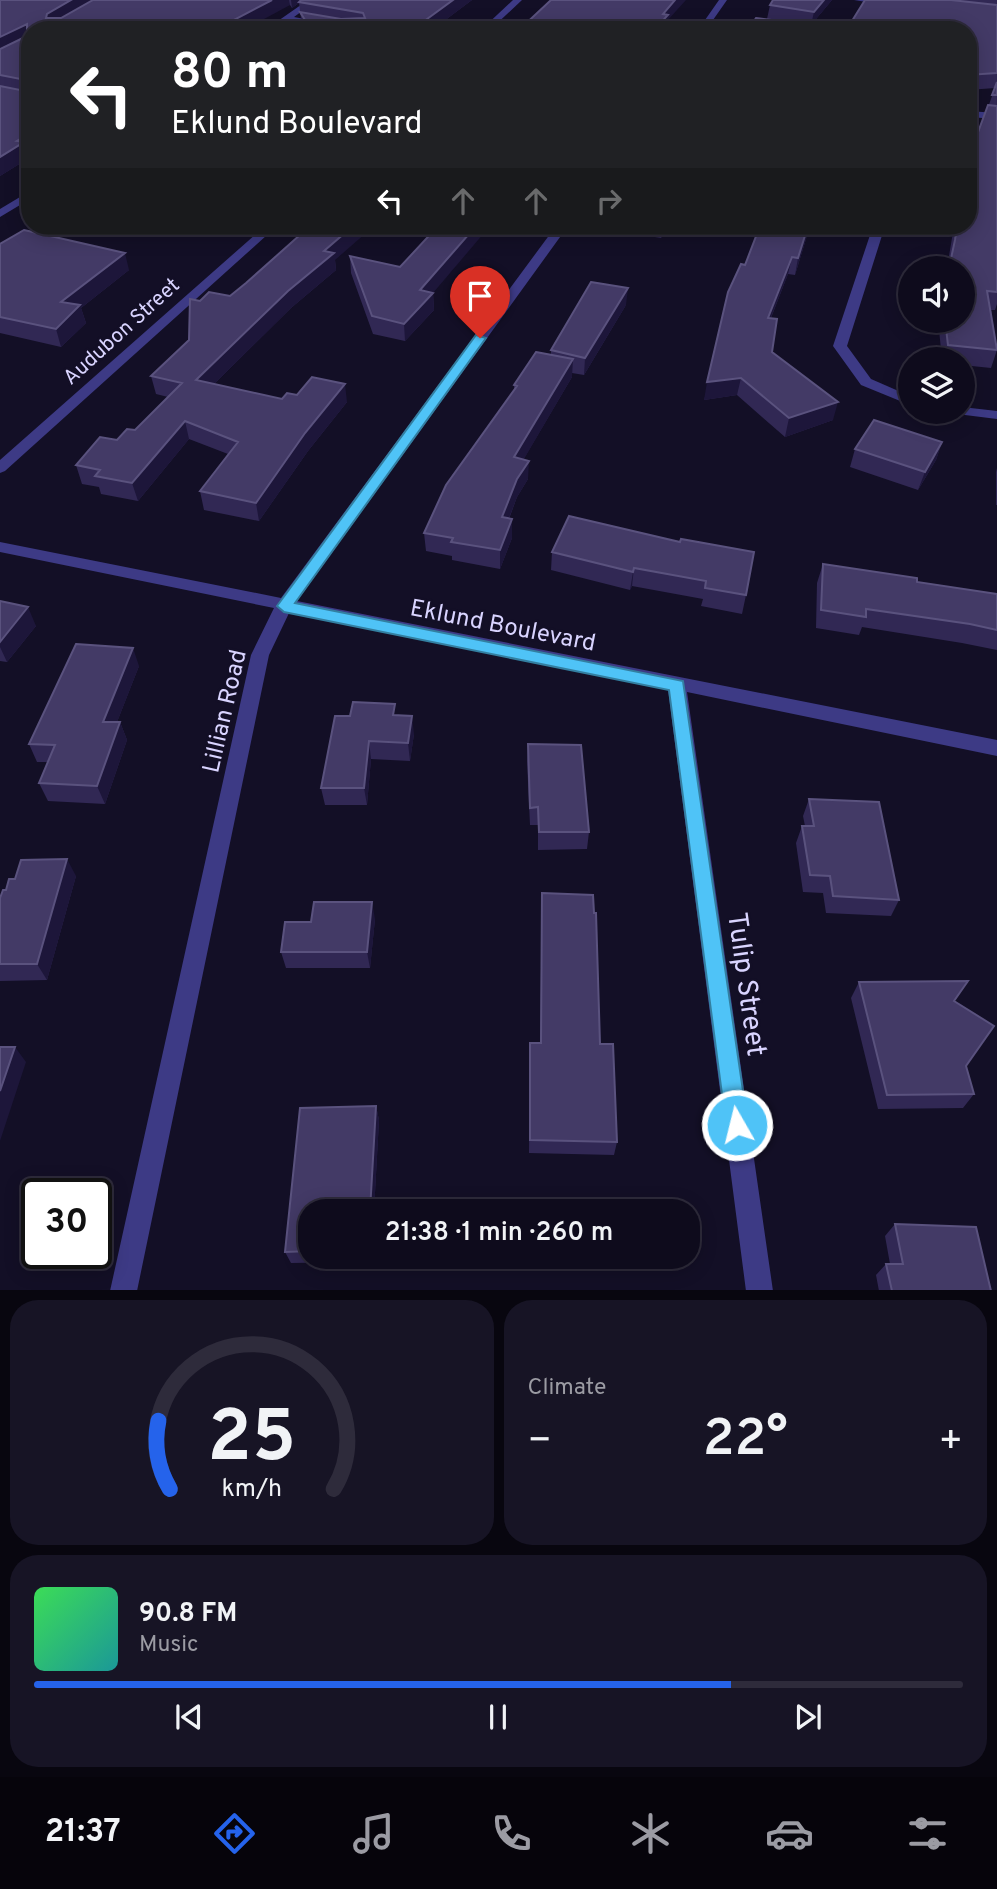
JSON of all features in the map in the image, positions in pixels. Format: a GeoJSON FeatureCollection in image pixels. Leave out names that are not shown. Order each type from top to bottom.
{"type":"FeatureCollection","features":[{"type":"Feature","properties":{"kind":"street"},"geometry":{"type":"LineString","coordinates":[[282,21],[313,0]]}},
{"type":"Feature","properties":{"kind":"street"},"geometry":{"type":"LineString","coordinates":[[495,21],[518,0]]}},
{"type":"Feature","properties":{"kind":"street"},"geometry":{"type":"LineString","coordinates":[[708,21],[723,0]]}},
{"type":"Feature","properties":{"kind":"street"},"geometry":{"type":"LineString","coordinates":[[858,0],[896,4]]}},
{"type":"Feature","properties":{"kind":"street"},"geometry":{"type":"LineString","coordinates":[[287,18],[305,21]]}},
{"type":"Feature","properties":{"kind":"street"},"geometry":{"type":"LineString","coordinates":[[977,115],[997,116]]}},
{"type":"Feature","properties":{"kind":"street"},"geometry":{"type":"LineString","coordinates":[[0,215],[21,200]]}},
{"type":"Feature","properties":{"kind":"street","name":"Audubon Street"},"geometry":{"type":"LineString","coordinates":[[0,468],[261,235]]}},
{"type":"Feature","properties":{"kind":"street","name":"Lillian Road"},"geometry":{"type":"LineString","coordinates":[[123,1290],[260,655],[284,606],[555,235]]}},
{"type":"Feature","properties":{"kind":"street"},"geometry":{"type":"LineString","coordinates":[[876,235],[840,346],[866,382],[898,396]]}},
{"type":"Feature","properties":{"kind":"street"},"geometry":{"type":"LineString","coordinates":[[975,412],[997,415]]}},
{"type":"Feature","properties":{"kind":"street","name":"Eklund Boulevard"},"geometry":{"type":"LineString","coordinates":[[0,547],[997,748]]}},
{"type":"Feature","properties":{"kind":"street","name":"Tulip Street"},"geometry":{"type":"LineString","coordinates":[[677,685],[760,1290]]}},
{"type":"Feature","properties":{"kind":"building"},"geometry":{"type":"Polygon","coordinates":[[[0,0],[71,0],[47,14],[46,18],[61,18],[93,0],[272,0],[232,21],[21,21],[21,27],[0,37],[0,0]]]}},
{"type":"Feature","properties":{"kind":"building"},"geometry":{"type":"Polygon","coordinates":[[[453,0],[424,21],[306,21],[300,12],[341,19],[365,18],[363,13],[299,2],[453,0]]]}},
{"type":"Feature","properties":{"kind":"building"},"geometry":{"type":"Polygon","coordinates":[[[551,0],[675,0],[663,14],[668,15],[662,21],[529,21],[551,0]]]}},
{"type":"Feature","properties":{"kind":"building"},"geometry":{"type":"Polygon","coordinates":[[[773,0],[824,0],[814,12],[770,5],[773,0]]]}},
{"type":"Feature","properties":{"kind":"building"},"geometry":{"type":"Polygon","coordinates":[[[865,0],[951,0],[997,5],[997,73],[977,74],[977,21],[852,21],[865,0]]]}},
{"type":"Feature","properties":{"kind":"building"},"geometry":{"type":"Polygon","coordinates":[[[756,18],[779,21],[754,21],[756,18]]]}},
{"type":"Feature","properties":{"kind":"building"},"geometry":{"type":"Polygon","coordinates":[[[21,39],[21,79],[0,75],[0,49],[21,39]]]}},
{"type":"Feature","properties":{"kind":"building"},"geometry":{"type":"Polygon","coordinates":[[[997,82],[997,95],[992,95],[997,82]]]}},
{"type":"Feature","properties":{"kind":"building"},"geometry":{"type":"Polygon","coordinates":[[[0,86],[21,90],[21,139],[17,141],[21,144],[0,157],[0,86]]]}},
{"type":"Feature","properties":{"kind":"building"},"geometry":{"type":"Polygon","coordinates":[[[988,105],[997,106],[997,292],[987,291],[997,350],[948,345],[947,333],[975,333],[975,256],[952,256],[956,235],[977,235],[977,135],[988,105]]]}},
{"type":"Feature","properties":{"kind":"building"},"geometry":{"type":"Polygon","coordinates":[[[21,232],[21,235],[46,235],[125,253],[61,302],[80,305],[56,329],[0,317],[0,244],[21,232]]]}},
{"type":"Feature","properties":{"kind":"building"},"geometry":{"type":"Polygon","coordinates":[[[300,235],[343,235],[324,251],[334,253],[288,291],[196,380],[282,399],[287,393],[297,395],[312,377],[345,384],[305,433],[256,503],[200,491],[238,442],[185,421],[132,483],[95,476],[100,470],[76,465],[100,437],[117,440],[127,429],[135,430],[182,383],[151,376],[189,340],[190,299],[200,301],[209,292],[230,296],[300,235]]]}},
{"type":"Feature","properties":{"kind":"building"},"geometry":{"type":"Polygon","coordinates":[[[430,235],[468,235],[420,290],[433,293],[404,324],[372,316],[350,256],[400,267],[430,235]]]}},
{"type":"Feature","properties":{"kind":"building"},"geometry":{"type":"Polygon","coordinates":[[[757,235],[805,235],[798,258],[792,257],[768,318],[777,319],[772,352],[838,402],[789,418],[741,378],[707,382],[728,292],[741,264],[745,265],[757,235]]]}},
{"type":"Feature","properties":{"kind":"building"},"geometry":{"type":"Polygon","coordinates":[[[591,282],[628,288],[585,358],[551,350],[591,282]]]}},
{"type":"Feature","properties":{"kind":"building"},"geometry":{"type":"Polygon","coordinates":[[[536,352],[573,359],[514,457],[529,461],[517,479],[502,517],[512,519],[500,550],[451,542],[453,538],[424,533],[446,485],[517,386],[514,385],[536,352]]]}},
{"type":"Feature","properties":{"kind":"building"},"geometry":{"type":"Polygon","coordinates":[[[874,420],[942,442],[925,472],[855,449],[874,420]]]}},
{"type":"Feature","properties":{"kind":"building"},"geometry":{"type":"Polygon","coordinates":[[[569,516],[680,542],[681,539],[754,552],[746,595],[705,588],[706,581],[634,568],[633,572],[552,552],[569,516]]]}},
{"type":"Feature","properties":{"kind":"building"},"geometry":{"type":"Polygon","coordinates":[[[823,564],[917,578],[917,582],[997,594],[997,630],[866,609],[866,617],[821,610],[823,564]]]}},
{"type":"Feature","properties":{"kind":"building"},"geometry":{"type":"Polygon","coordinates":[[[0,601],[28,607],[0,642],[0,601]]]}},
{"type":"Feature","properties":{"kind":"building"},"geometry":{"type":"Polygon","coordinates":[[[76,644],[133,648],[103,722],[120,722],[97,786],[39,783],[55,745],[29,744],[76,644]]]}},
{"type":"Feature","properties":{"kind":"building"},"geometry":{"type":"Polygon","coordinates":[[[353,702],[395,704],[393,715],[412,716],[408,743],[369,741],[364,788],[321,788],[335,716],[350,716],[353,702]]]}},
{"type":"Feature","properties":{"kind":"building"},"geometry":{"type":"Polygon","coordinates":[[[528,744],[581,745],[589,832],[539,832],[538,807],[530,808],[528,744]]]}},
{"type":"Feature","properties":{"kind":"building"},"geometry":{"type":"Polygon","coordinates":[[[809,799],[879,802],[899,900],[833,896],[830,876],[810,875],[802,826],[814,826],[809,799]]]}},
{"type":"Feature","properties":{"kind":"building"},"geometry":{"type":"Polygon","coordinates":[[[67,859],[37,964],[0,964],[0,898],[9,879],[15,879],[21,860],[67,859]]]}},
{"type":"Feature","properties":{"kind":"building"},"geometry":{"type":"Polygon","coordinates":[[[542,893],[593,895],[596,913],[600,1044],[613,1044],[617,1142],[530,1140],[530,1043],[541,1043],[542,893]]]}},
{"type":"Feature","properties":{"kind":"building"},"geometry":{"type":"Polygon","coordinates":[[[314,902],[372,902],[367,952],[281,952],[285,922],[311,922],[314,902]]]}},
{"type":"Feature","properties":{"kind":"building"},"geometry":{"type":"Polygon","coordinates":[[[968,981],[954,1001],[994,1026],[966,1066],[974,1094],[887,1095],[859,982],[968,981]]]}},
{"type":"Feature","properties":{"kind":"building"},"geometry":{"type":"Polygon","coordinates":[[[0,1047],[15,1047],[0,1091],[0,1047]]]}},
{"type":"Feature","properties":{"kind":"building"},"geometry":{"type":"Polygon","coordinates":[[[376,1106],[371,1199],[298,1199],[298,1251],[285,1252],[300,1108],[376,1106]]]}},
{"type":"Feature","properties":{"kind":"building"},"geometry":{"type":"Polygon","coordinates":[[[895,1224],[976,1227],[991,1290],[892,1290],[886,1264],[903,1264],[895,1224]]]}},
{"type":"Feature","properties":{"kind":"route"},"geometry":{"type":"LineString","coordinates":[[480,338],[284,606],[677,685],[737,1125]]}}]}
